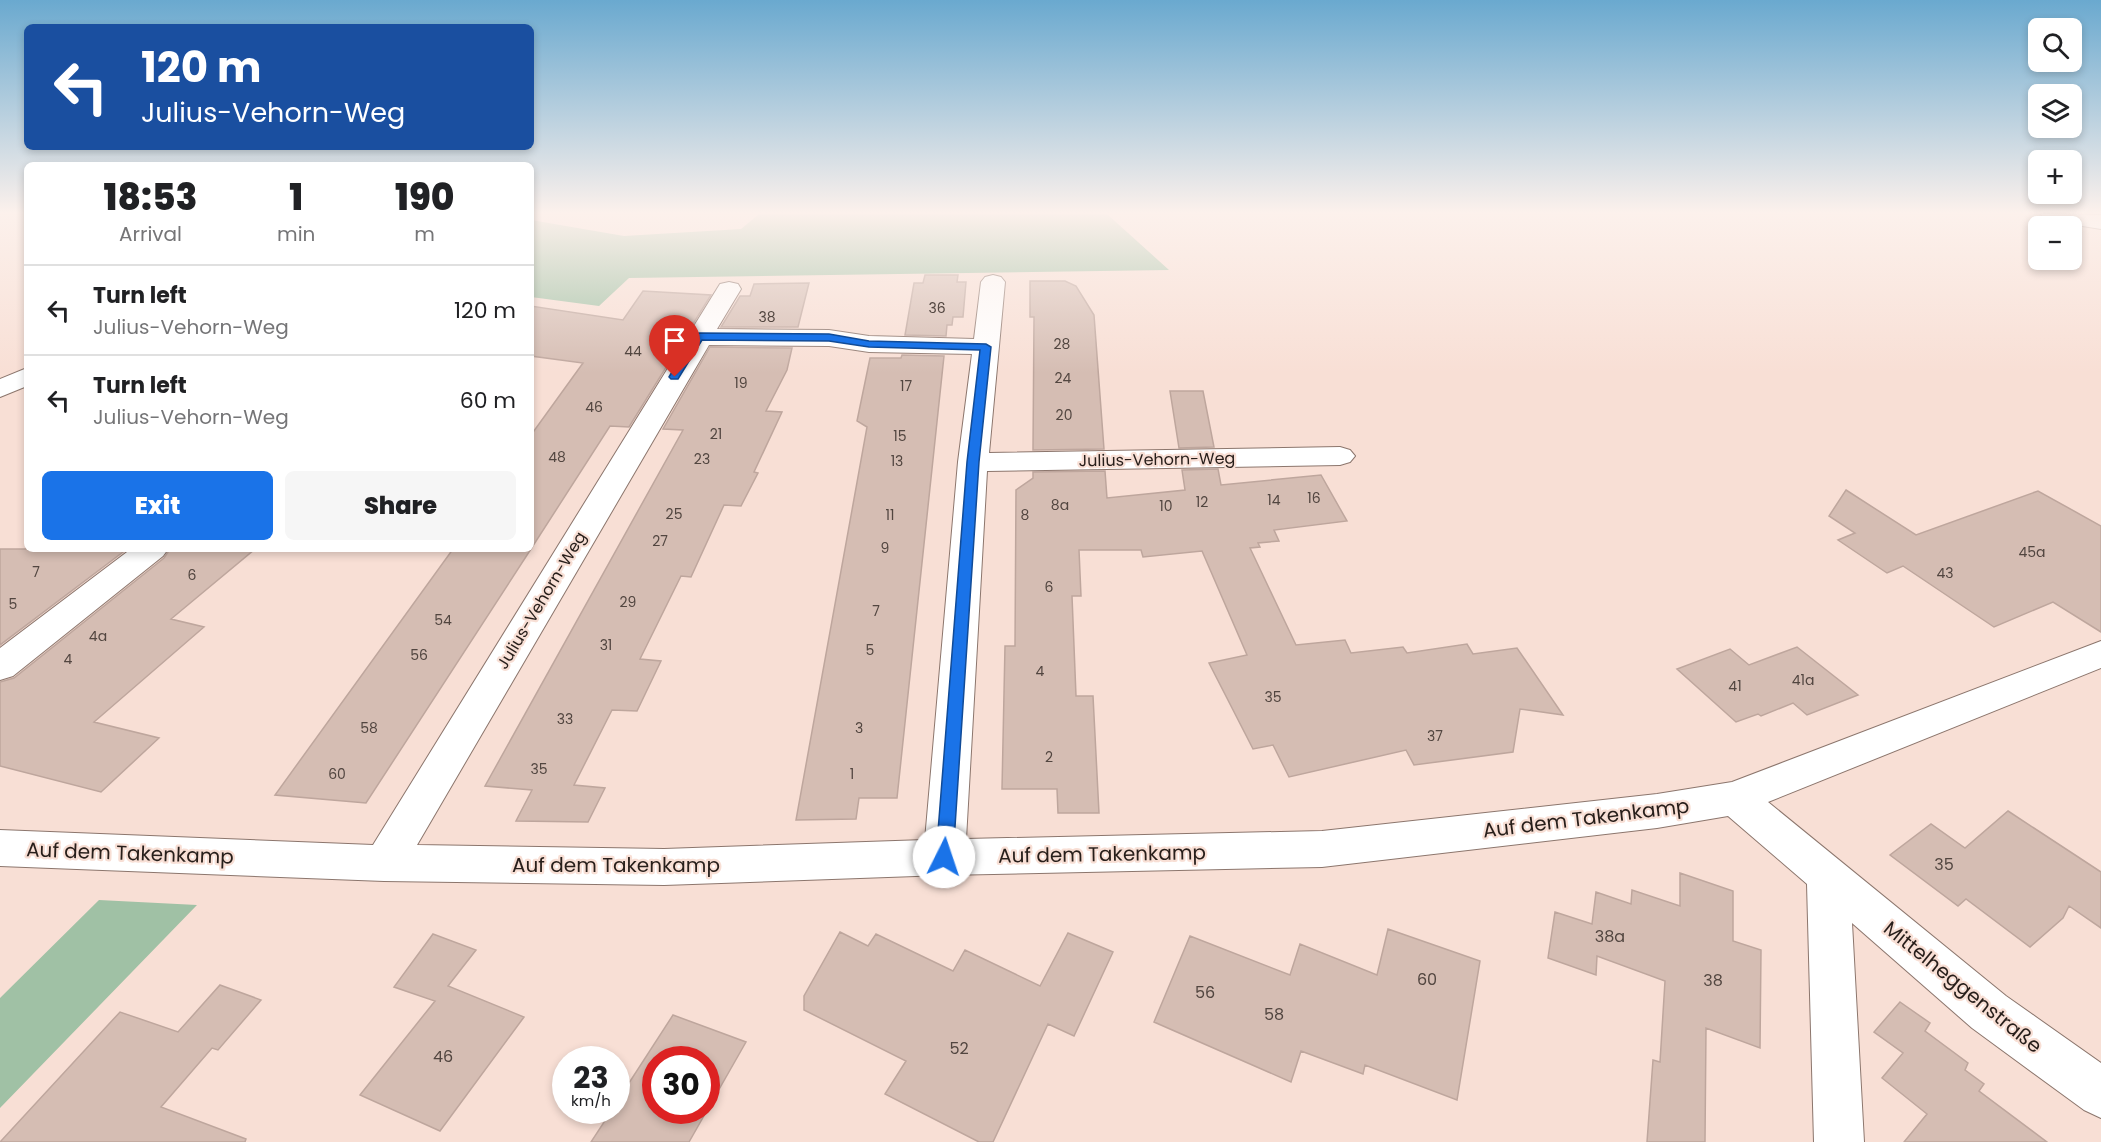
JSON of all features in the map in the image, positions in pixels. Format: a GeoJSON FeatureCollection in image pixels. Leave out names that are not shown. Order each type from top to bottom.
{"type":"FeatureCollection","features":[{"type":"Feature","properties":{"kind":"main road"},"geometry":{"type":"LineString","coordinates":[[944,857],[973,462],[993,282]]}},
{"type":"Feature","properties":{"kind":"main road","name":"Julius-Vehorn-Weg"},"geometry":{"type":"LineString","coordinates":[[384,864],[729,289]]}},
{"type":"Feature","properties":{"kind":"main road"},"geometry":{"type":"LineString","coordinates":[[699,336],[829,338],[869,344],[986,347]]}},
{"type":"Feature","properties":{"kind":"main road"},"geometry":{"type":"LineString","coordinates":[[0,389],[24,377]]}},
{"type":"Feature","properties":{"kind":"main road","name":"Julius-Vehorn-Weg"},"geometry":{"type":"LineString","coordinates":[[973,462],[1340,456]]}},
{"type":"Feature","properties":{"kind":"main road"},"geometry":{"type":"LineString","coordinates":[[0,667],[148,552]]}},
{"type":"Feature","properties":{"kind":"main road","name":"Auf dem Takenkamp"},"geometry":{"type":"LineString","coordinates":[[0,848],[384,864],[664,867],[944,857],[1322,849],[1657,811],[1735,798],[2101,654]]}},
{"type":"Feature","properties":{"kind":"main road","name":"Mittelheggenstraße"},"geometry":{"type":"LineString","coordinates":[[1735,798],[1989,1012],[2101,1093]]}},
{"type":"Feature","properties":{"kind":"main road"},"geometry":{"type":"LineString","coordinates":[[1828,877],[1839,1142]]}},
{"type":"Feature","properties":{"kind":"green space"},"geometry":{"type":"Polygon","coordinates":[[[534,267],[1166,267],[1169,270],[629,278],[599,306],[534,297],[534,267]]]}},
{"type":"Feature","properties":{"kind":"green space"},"geometry":{"type":"Polygon","coordinates":[[[99,900],[197,905],[0,1108],[0,998],[99,900]]]}},
{"type":"Feature","properties":{"kind":"building"},"geometry":{"type":"Polygon","coordinates":[[[925,275],[958,275],[957,282],[966,282],[963,317],[953,317],[952,325],[947,325],[946,336],[905,335],[914,283],[923,283],[925,275]]]}},
{"type":"Feature","properties":{"kind":"building"},"geometry":{"type":"Polygon","coordinates":[[[1030,281],[1065,281],[1076,286],[1094,315],[1104,449],[1033,450],[1034,317],[1030,317],[1030,281]]]}},
{"type":"Feature","properties":{"kind":"building"},"geometry":{"type":"Polygon","coordinates":[[[809,283],[798,327],[721,327],[740,296],[750,296],[754,284],[809,283]]]}},
{"type":"Feature","properties":{"kind":"building"},"geometry":{"type":"Polygon","coordinates":[[[643,291],[711,295],[629,427],[610,426],[534,544],[534,431],[583,363],[534,356],[534,306],[623,320],[643,291]]]}},
{"type":"Feature","properties":{"kind":"building"},"geometry":{"type":"Polygon","coordinates":[[[710,347],[792,348],[787,370],[766,411],[782,412],[754,472],[758,473],[741,506],[724,505],[691,577],[681,576],[640,659],[661,661],[637,711],[612,710],[574,785],[605,788],[588,822],[516,821],[532,790],[485,786],[683,430],[663,429],[710,347]]]}},
{"type":"Feature","properties":{"kind":"building"},"geometry":{"type":"Polygon","coordinates":[[[902,355],[944,356],[897,798],[859,798],[856,819],[796,820],[867,427],[857,421],[870,358],[901,358],[902,355]]]}},
{"type":"Feature","properties":{"kind":"building"},"geometry":{"type":"Polygon","coordinates":[[[1170,391],[1203,391],[1214,447],[1179,448],[1170,391]]]}},
{"type":"Feature","properties":{"kind":"building"},"geometry":{"type":"Polygon","coordinates":[[[1218,469],[1221,485],[1321,475],[1347,521],[1274,530],[1279,541],[1258,543],[1260,547],[1250,548],[1296,645],[1345,640],[1351,653],[1403,647],[1407,653],[1467,644],[1473,654],[1517,648],[1563,715],[1520,709],[1513,752],[1414,765],[1406,750],[1289,777],[1273,745],[1253,749],[1209,663],[1247,655],[1202,551],[1143,557],[1141,550],[1079,550],[1081,596],[1072,596],[1076,696],[1093,696],[1099,813],[1058,813],[1057,789],[1002,789],[1005,646],[1015,646],[1016,490],[1033,478],[1033,472],[1105,471],[1107,498],[1185,490],[1182,470],[1218,469]]]}},
{"type":"Feature","properties":{"kind":"building"},"geometry":{"type":"Polygon","coordinates":[[[1846,490],[1916,535],[2038,491],[2101,526],[2101,632],[2053,602],[1994,627],[1903,566],[1887,573],[1838,540],[1855,533],[1829,516],[1846,490]]]}},
{"type":"Feature","properties":{"kind":"building"},"geometry":{"type":"Polygon","coordinates":[[[0,549],[24,549],[24,552],[123,552],[0,645],[0,549]]]}},
{"type":"Feature","properties":{"kind":"building"},"geometry":{"type":"Polygon","coordinates":[[[168,552],[251,552],[171,619],[204,627],[94,722],[159,738],[101,792],[0,766],[0,682],[14,678],[164,558],[168,552]]]}},
{"type":"Feature","properties":{"kind":"building"},"geometry":{"type":"Polygon","coordinates":[[[451,552],[529,552],[366,803],[275,795],[451,552]]]}},
{"type":"Feature","properties":{"kind":"building"},"geometry":{"type":"Polygon","coordinates":[[[1797,647],[1858,695],[1807,715],[1793,703],[1761,716],[1758,714],[1736,722],[1677,669],[1730,649],[1749,665],[1797,647]]]}},
{"type":"Feature","properties":{"kind":"building"},"geometry":{"type":"Polygon","coordinates":[[[2008,811],[2101,872],[2101,928],[2069,906],[2063,918],[2030,947],[1966,899],[1958,906],[1890,855],[1931,824],[1965,848],[2008,811]]]}},
{"type":"Feature","properties":{"kind":"building"},"geometry":{"type":"Polygon","coordinates":[[[1680,873],[1733,891],[1733,941],[1761,950],[1760,1048],[1706,1028],[1705,1142],[1647,1142],[1653,1060],[1660,1062],[1665,981],[1597,956],[1596,975],[1548,958],[1555,912],[1592,924],[1596,892],[1631,904],[1632,890],[1680,906],[1680,873]]]}},
{"type":"Feature","properties":{"kind":"building"},"geometry":{"type":"Polygon","coordinates":[[[1388,929],[1480,961],[1457,1100],[1365,1065],[1363,1074],[1301,1051],[1291,1082],[1154,1022],[1190,936],[1290,975],[1300,944],[1377,975],[1388,929]]]}},
{"type":"Feature","properties":{"kind":"building"},"geometry":{"type":"Polygon","coordinates":[[[840,932],[868,946],[876,934],[953,971],[965,950],[1040,986],[1068,933],[1113,952],[1074,1036],[1048,1024],[993,1142],[979,1142],[885,1094],[906,1061],[804,1010],[804,996],[840,932]]]}},
{"type":"Feature","properties":{"kind":"building"},"geometry":{"type":"Polygon","coordinates":[[[433,934],[476,950],[448,986],[524,1017],[440,1131],[360,1095],[435,1001],[394,987],[433,934]]]}},
{"type":"Feature","properties":{"kind":"building"},"geometry":{"type":"Polygon","coordinates":[[[220,985],[261,1000],[218,1050],[212,1048],[161,1107],[246,1139],[245,1142],[0,1142],[120,1012],[178,1032],[220,985]]]}},
{"type":"Feature","properties":{"kind":"building"},"geometry":{"type":"Polygon","coordinates":[[[1900,1002],[1930,1023],[1925,1031],[1968,1063],[1965,1070],[1984,1084],[1979,1091],[2047,1142],[1904,1142],[1927,1114],[1882,1078],[1903,1053],[1874,1032],[1900,1002]]]}},
{"type":"Feature","properties":{"kind":"building"},"geometry":{"type":"Polygon","coordinates":[[[673,1015],[746,1042],[720,1088],[720,1046],[653,1046],[673,1015]]]}},
{"type":"Feature","properties":{"kind":"building"},"geometry":{"type":"Polygon","coordinates":[[[642,1063],[642,1124],[699,1124],[689,1142],[591,1142],[603,1124],[630,1124],[630,1081],[642,1063]]]}},
{"type":"Feature","properties":{"kind":"route"},"geometry":{"type":"LineString","coordinates":[[675,377],[699,336],[829,338],[869,344],[986,347],[973,462],[944,857]]}}]}
